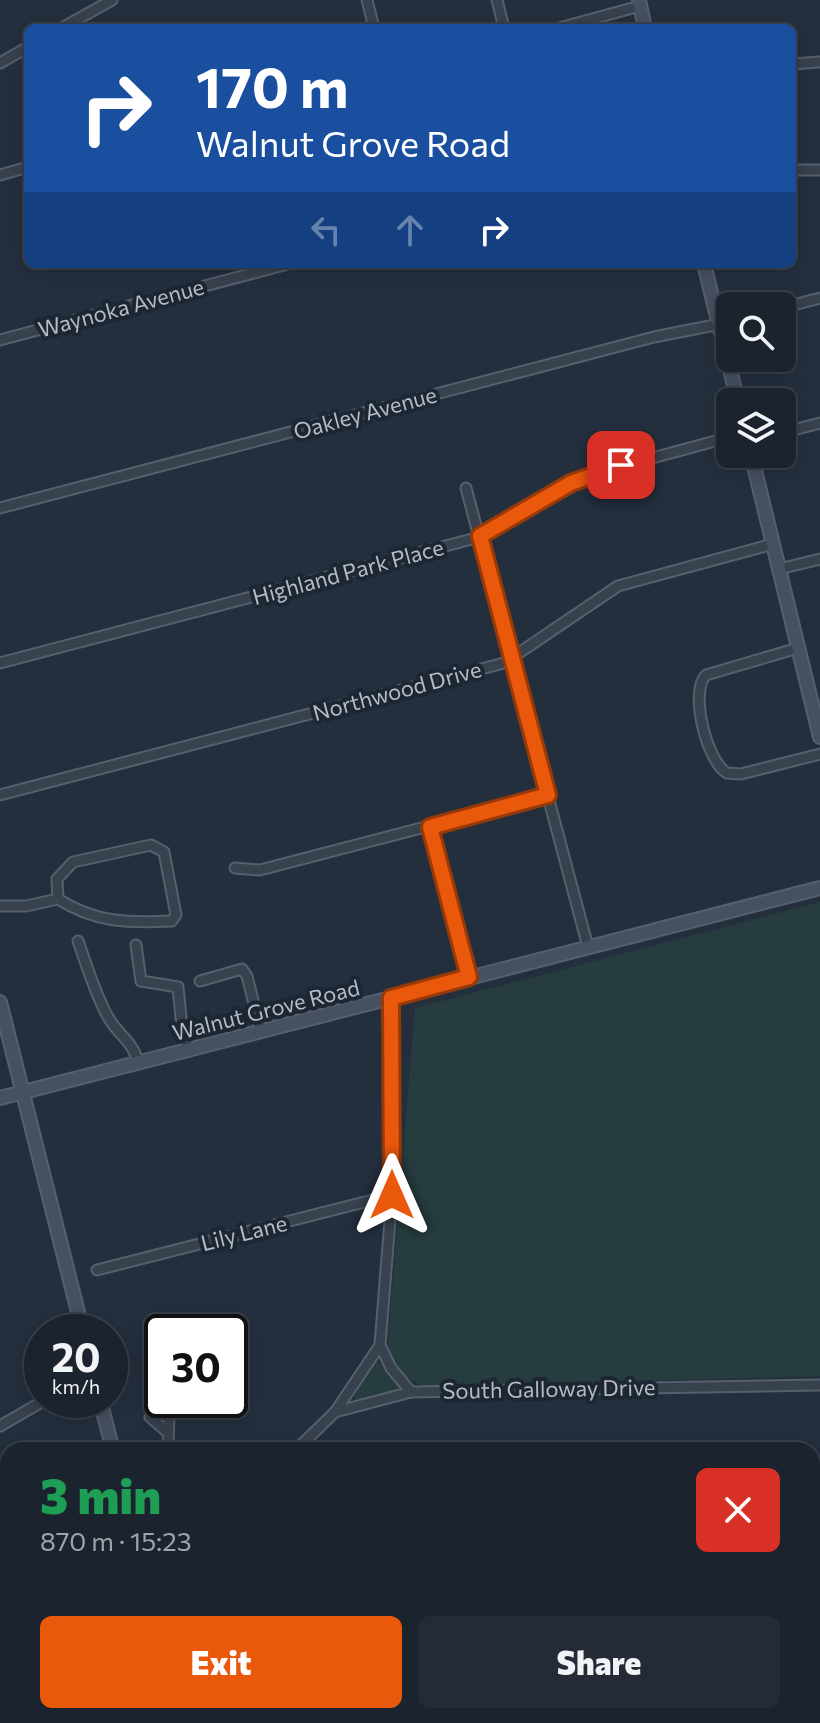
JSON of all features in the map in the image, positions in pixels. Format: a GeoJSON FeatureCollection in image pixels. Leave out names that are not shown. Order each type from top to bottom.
{"type":"FeatureCollection","features":[{"type":"Feature","properties":{"kind":"main road"},"geometry":{"type":"LineString","coordinates":[[639,3],[644,24]]}},
{"type":"Feature","properties":{"kind":"main road"},"geometry":{"type":"LineString","coordinates":[[705,268],[716,298]]}},
{"type":"Feature","properties":{"kind":"main road"},"geometry":{"type":"LineString","coordinates":[[754,468],[798,648],[816,703],[820,737]]}},
{"type":"Feature","properties":{"kind":"main road","name":"Walnut Grove Road"},"geometry":{"type":"LineString","coordinates":[[0,1098],[820,888]]}},
{"type":"Feature","properties":{"kind":"main road"},"geometry":{"type":"LineString","coordinates":[[0,1002],[78,1314]]}},
{"type":"Feature","properties":{"kind":"main road"},"geometry":{"type":"LineString","coordinates":[[105,1418],[111,1442]]}},
{"type":"Feature","properties":{"kind":"street"},"geometry":{"type":"LineString","coordinates":[[69,24],[112,0]]}},
{"type":"Feature","properties":{"kind":"street"},"geometry":{"type":"LineString","coordinates":[[367,0],[373,24]]}},
{"type":"Feature","properties":{"kind":"street"},"geometry":{"type":"LineString","coordinates":[[497,0],[503,24]]}},
{"type":"Feature","properties":{"kind":"street"},"geometry":{"type":"LineString","coordinates":[[572,24],[639,3]]}},
{"type":"Feature","properties":{"kind":"street"},"geometry":{"type":"LineString","coordinates":[[0,63],[24,49]]}},
{"type":"Feature","properties":{"kind":"street"},"geometry":{"type":"LineString","coordinates":[[796,64],[820,62]]}},
{"type":"Feature","properties":{"kind":"street"},"geometry":{"type":"LineString","coordinates":[[0,175],[24,168]]}},
{"type":"Feature","properties":{"kind":"street"},"geometry":{"type":"LineString","coordinates":[[796,170],[820,170]]}},
{"type":"Feature","properties":{"kind":"street","name":"Waynoka Avenue"},"geometry":{"type":"LineString","coordinates":[[0,340],[273,268]]}},
{"type":"Feature","properties":{"kind":"street"},"geometry":{"type":"LineString","coordinates":[[796,304],[820,298]]}},
{"type":"Feature","properties":{"kind":"street","name":"Oakley Avenue"},"geometry":{"type":"LineString","coordinates":[[0,508],[654,337],[716,325]]}},
{"type":"Feature","properties":{"kind":"street"},"geometry":{"type":"LineString","coordinates":[[796,429],[820,423]]}},
{"type":"Feature","properties":{"kind":"street","name":"Highland Park Place"},"geometry":{"type":"LineString","coordinates":[[0,663],[480,536],[593,473],[716,441]]}},
{"type":"Feature","properties":{"kind":"street"},"geometry":{"type":"LineString","coordinates":[[466,488],[588,947]]}},
{"type":"Feature","properties":{"kind":"street","name":"Northwood Drive"},"geometry":{"type":"LineString","coordinates":[[0,795],[512,659],[585,605],[618,586],[773,544]]}},
{"type":"Feature","properties":{"kind":"street"},"geometry":{"type":"LineString","coordinates":[[779,569],[820,559]]}},
{"type":"Feature","properties":{"kind":"street"},"geometry":{"type":"LineString","coordinates":[[798,648],[717,670],[701,679],[697,700],[713,756],[722,770],[741,774],[820,754]]}},
{"type":"Feature","properties":{"kind":"street"},"geometry":{"type":"LineString","coordinates":[[235,868],[260,870],[548,795]]}},
{"type":"Feature","properties":{"kind":"street"},"geometry":{"type":"LineString","coordinates":[[430,827],[469,977]]}},
{"type":"Feature","properties":{"kind":"street"},"geometry":{"type":"LineString","coordinates":[[0,906],[26,906],[58,899],[84,915],[101,919],[172,921],[176,915],[164,852],[151,845],[73,862],[57,879],[58,899]]}},
{"type":"Feature","properties":{"kind":"street"},"geometry":{"type":"LineString","coordinates":[[78,941],[105,1013],[116,1031],[135,1048],[138,1063]]}},
{"type":"Feature","properties":{"kind":"street"},"geometry":{"type":"LineString","coordinates":[[136,945],[141,981],[178,987],[182,1028],[189,1050]]}},
{"type":"Feature","properties":{"kind":"street"},"geometry":{"type":"LineString","coordinates":[[200,981],[242,969],[247,976],[261,1032]]}},
{"type":"Feature","properties":{"kind":"street"},"geometry":{"type":"LineString","coordinates":[[335,1412],[380,1345],[392,1195],[391,998]]}},
{"type":"Feature","properties":{"kind":"street","name":"Lily Lane"},"geometry":{"type":"LineString","coordinates":[[97,1270],[392,1195]]}},
{"type":"Feature","properties":{"kind":"street"},"geometry":{"type":"LineString","coordinates":[[380,1345],[391,1368],[411,1392]]}},
{"type":"Feature","properties":{"kind":"street","name":"South Galloway Drive"},"geometry":{"type":"LineString","coordinates":[[304,1442],[335,1412],[411,1392],[820,1385]]}},
{"type":"Feature","properties":{"kind":"street"},"geometry":{"type":"LineString","coordinates":[[0,1426],[24,1412]]}},
{"type":"Feature","properties":{"kind":"street"},"geometry":{"type":"LineString","coordinates":[[166,1431],[167,1442]]}},
{"type":"Feature","properties":{"kind":"green space"},"geometry":{"type":"Polygon","coordinates":[[[820,902],[820,1376],[428,1387],[411,1380],[399,1370],[388,1338],[415,1008],[820,902]]]}},
{"type":"Feature","properties":{"kind":"green space"},"geometry":{"type":"Polygon","coordinates":[[[376,1360],[399,1383],[399,1390],[357,1402],[354,1395],[376,1360]]]}},
{"type":"Feature","properties":{"kind":"route"},"geometry":{"type":"LineString","coordinates":[[392,1195],[391,998],[469,977],[430,827],[548,795],[480,536],[571,483],[621,465]]}}]}
